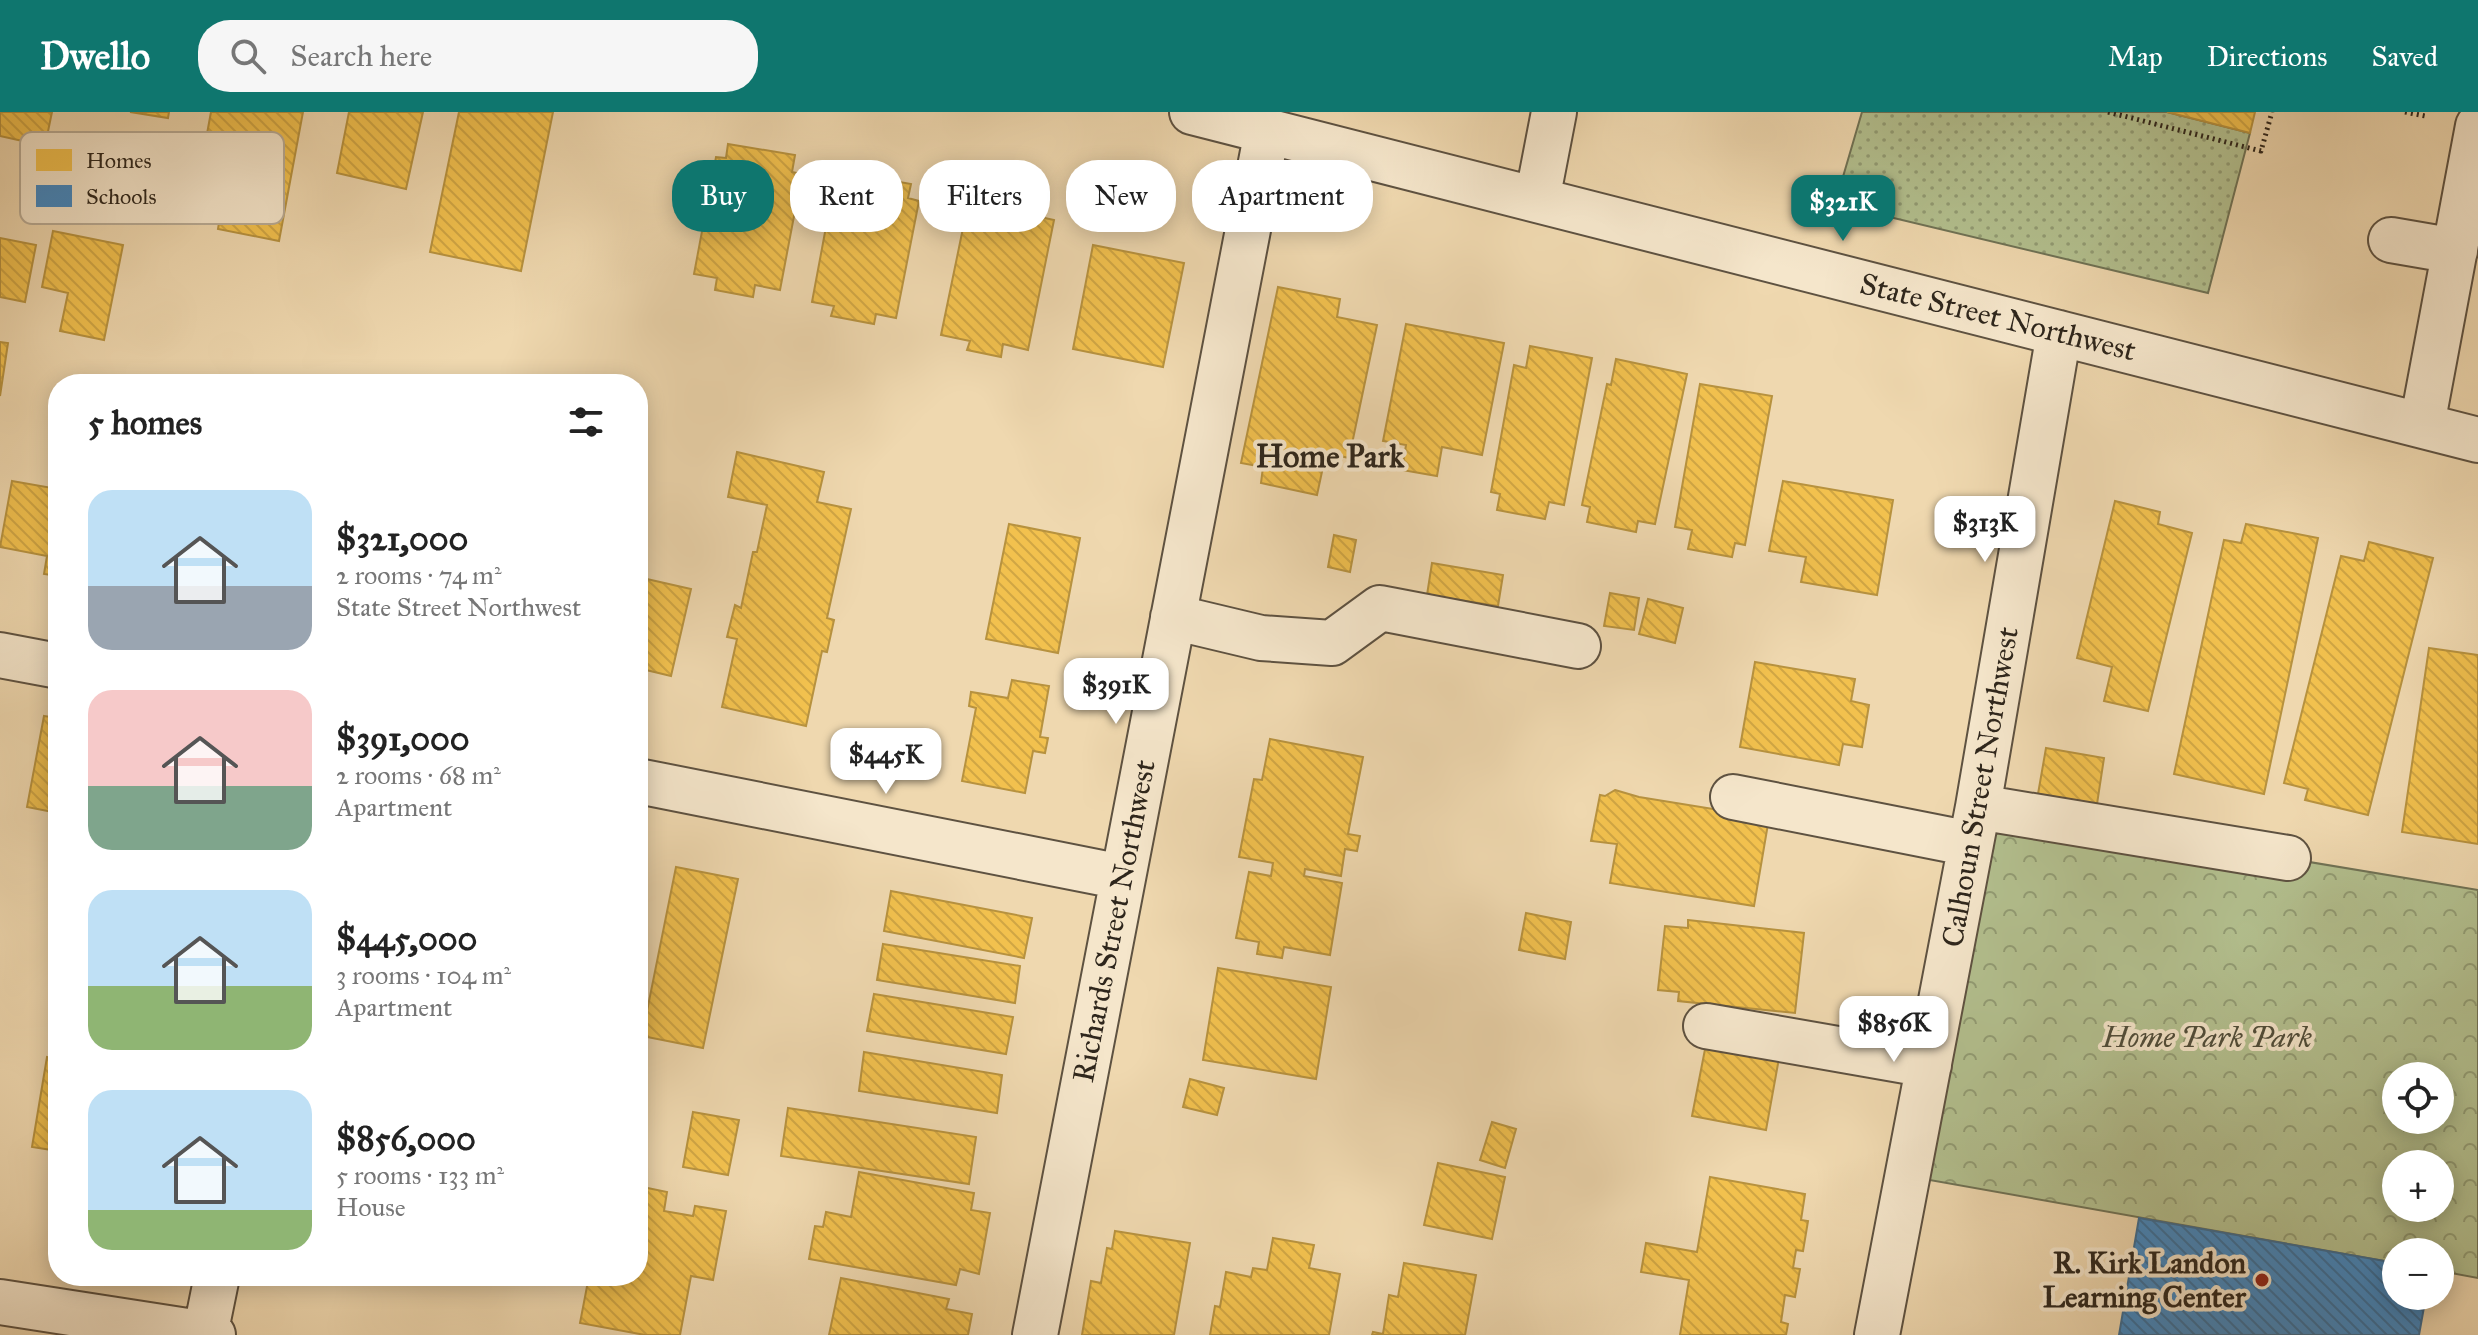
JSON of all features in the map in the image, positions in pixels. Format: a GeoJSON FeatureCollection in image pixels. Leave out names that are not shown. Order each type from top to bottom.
{"type":"FeatureCollection","features":[{"type":"Feature","properties":{"kind":"street","name":"State Street Northwest"},"geometry":{"type":"LineString","coordinates":[[1192,112],[2478,440]]}},
{"type":"Feature","properties":{"kind":"street"},"geometry":{"type":"LineString","coordinates":[[1537,200],[1554,112]]}},
{"type":"Feature","properties":{"kind":"street"},"geometry":{"type":"LineString","coordinates":[[2422,425],[2478,126]]}},
{"type":"Feature","properties":{"kind":"street","name":"Richards Street Northwest"},"geometry":{"type":"LineString","coordinates":[[1035,1335],[1267,131]]}},
{"type":"Feature","properties":{"kind":"street"},"geometry":{"type":"LineString","coordinates":[[2391,240],[2455,251]]}},
{"type":"Feature","properties":{"kind":"street","name":"Calhoun Street Northwest"},"geometry":{"type":"LineString","coordinates":[[1877,1335],[1974,825],[2059,333]]}},
{"type":"Feature","properties":{"kind":"street"},"geometry":{"type":"LineString","coordinates":[[1173,617],[1261,638],[1332,643],[1380,608],[1578,646]]}},
{"type":"Feature","properties":{"kind":"street"},"geometry":{"type":"LineString","coordinates":[[0,655],[48,664]]}},
{"type":"Feature","properties":{"kind":"street"},"geometry":{"type":"LineString","coordinates":[[648,783],[1122,877]]}},
{"type":"Feature","properties":{"kind":"street"},"geometry":{"type":"LineString","coordinates":[[1733,797],[2288,858]]}},
{"type":"Feature","properties":{"kind":"street"},"geometry":{"type":"LineString","coordinates":[[1706,1026],[1929,1065]]}},
{"type":"Feature","properties":{"kind":"street"},"geometry":{"type":"LineString","coordinates":[[0,1302],[208,1335],[215,1286]]}},
{"type":"Feature","properties":{"kind":"path"},"geometry":{"type":"LineString","coordinates":[[2108,112],[2261,151],[2272,112]]}},
{"type":"Feature","properties":{"kind":"path"},"geometry":{"type":"LineString","coordinates":[[2405,112],[2425,116]]}},
{"type":"Feature","properties":{"kind":"green space"},"geometry":{"type":"Polygon","coordinates":[[[1862,112],[2167,112],[2250,133],[2208,293],[1835,204],[1862,112]]]}},
{"type":"Feature","properties":{"kind":"green space","name":"Home Park Park"},"geometry":{"type":"Polygon","coordinates":[[[1978,807],[2478,890],[2478,1278],[2454,1274],[2454,1238],[2382,1238],[2382,1261],[1907,1176],[1978,807]]]}},
{"type":"Feature","properties":{"kind":"building: Homes"},"geometry":{"type":"Polygon","coordinates":[[[0,112],[52,112],[48,132],[20,132],[20,140],[0,136],[0,112]]]}},
{"type":"Feature","properties":{"kind":"building: Homes"},"geometry":{"type":"Polygon","coordinates":[[[130,112],[169,112],[168,118],[130,112]]]}},
{"type":"Feature","properties":{"kind":"building: Homes"},"geometry":{"type":"Polygon","coordinates":[[[211,112],[303,112],[284,214],[284,132],[207,132],[211,112]]]}},
{"type":"Feature","properties":{"kind":"building: Homes"},"geometry":{"type":"Polygon","coordinates":[[[349,112],[423,112],[406,189],[337,173],[349,112]]]}},
{"type":"Feature","properties":{"kind":"building: Homes"},"geometry":{"type":"Polygon","coordinates":[[[459,112],[553,112],[521,271],[430,252],[459,112]]]}},
{"type":"Feature","properties":{"kind":"building: Homes"},"geometry":{"type":"Polygon","coordinates":[[[2167,112],[2255,112],[2250,133],[2167,112]]]}},
{"type":"Feature","properties":{"kind":"building: Homes"},"geometry":{"type":"Polygon","coordinates":[[[728,144],[795,155],[794,160],[790,160],[791,232],[780,290],[755,285],[753,297],[715,290],[717,278],[694,274],[702,232],[774,232],[774,160],[715,160],[716,157],[726,158],[728,144]]]}},
{"type":"Feature","properties":{"kind":"building: Homes"},"geometry":{"type":"Polygon","coordinates":[[[903,183],[911,184],[908,198],[919,201],[896,318],[876,314],[874,324],[831,316],[834,306],[812,302],[825,232],[903,232],[903,183]]]}},
{"type":"Feature","properties":{"kind":"building: Homes"},"geometry":{"type":"Polygon","coordinates":[[[1050,219],[1054,220],[1028,350],[1003,344],[1001,357],[967,350],[970,341],[941,335],[962,232],[1050,232],[1050,219]]]}},
{"type":"Feature","properties":{"kind":"building: Homes"},"geometry":{"type":"Polygon","coordinates":[[[219,224],[282,224],[279,241],[218,229],[219,224]]]}},
{"type":"Feature","properties":{"kind":"building: Homes"},"geometry":{"type":"Polygon","coordinates":[[[53,231],[123,245],[104,340],[60,331],[68,293],[42,287],[53,231]]]}},
{"type":"Feature","properties":{"kind":"building: Homes"},"geometry":{"type":"Polygon","coordinates":[[[0,238],[36,245],[25,302],[0,297],[0,238]]]}},
{"type":"Feature","properties":{"kind":"building: Homes"},"geometry":{"type":"Polygon","coordinates":[[[1093,245],[1184,263],[1163,367],[1073,349],[1093,245]]]}},
{"type":"Feature","properties":{"kind":"building: Homes"},"geometry":{"type":"Polygon","coordinates":[[[1278,287],[1340,299],[1337,317],[1377,325],[1349,458],[1326,453],[1317,495],[1261,483],[1263,467],[1241,463],[1278,287]]]}},
{"type":"Feature","properties":{"kind":"building: Homes"},"geometry":{"type":"Polygon","coordinates":[[[1406,324],[1504,343],[1482,455],[1442,447],[1437,476],[1402,470],[1406,445],[1383,441],[1406,324]]]}},
{"type":"Feature","properties":{"kind":"building: Homes"},"geometry":{"type":"Polygon","coordinates":[[[0,342],[8,343],[0,396],[0,342]]]}},
{"type":"Feature","properties":{"kind":"building: Homes"},"geometry":{"type":"Polygon","coordinates":[[[1530,346],[1592,358],[1564,505],[1549,502],[1545,519],[1497,510],[1500,494],[1491,492],[1514,365],[1526,368],[1530,346]]]}},
{"type":"Feature","properties":{"kind":"building: Homes"},"geometry":{"type":"Polygon","coordinates":[[[1616,359],[1687,374],[1655,524],[1638,521],[1636,532],[1587,522],[1590,507],[1582,505],[1607,384],[1611,385],[1616,359]]]}},
{"type":"Feature","properties":{"kind":"building: Homes"},"geometry":{"type":"Polygon","coordinates":[[[1700,384],[1772,396],[1745,545],[1735,543],[1732,557],[1688,549],[1692,530],[1675,527],[1700,384]]]}},
{"type":"Feature","properties":{"kind":"building: Homes"},"geometry":{"type":"Polygon","coordinates":[[[737,452],[824,472],[817,502],[851,509],[827,618],[834,620],[827,652],[822,651],[806,726],[722,707],[737,639],[727,637],[735,605],[741,608],[767,505],[728,497],[737,452]]]}},
{"type":"Feature","properties":{"kind":"building: Homes"},"geometry":{"type":"Polygon","coordinates":[[[12,481],[48,487],[48,575],[44,574],[47,556],[0,547],[12,481]]]}},
{"type":"Feature","properties":{"kind":"building: Homes"},"geometry":{"type":"Polygon","coordinates":[[[1783,481],[1893,500],[1877,595],[1801,582],[1806,557],[1769,551],[1783,481]]]}},
{"type":"Feature","properties":{"kind":"building: Homes"},"geometry":{"type":"Polygon","coordinates":[[[2115,501],[2160,512],[2158,524],[2192,533],[2148,711],[2104,701],[2112,667],[2077,658],[2115,501]]]}},
{"type":"Feature","properties":{"kind":"building: Homes"},"geometry":{"type":"Polygon","coordinates":[[[1009,524],[1080,538],[1058,653],[986,639],[1009,524]]]}},
{"type":"Feature","properties":{"kind":"building: Homes"},"geometry":{"type":"Polygon","coordinates":[[[2246,524],[2318,538],[2264,794],[2174,774],[2224,540],[2241,543],[2246,524]]]}},
{"type":"Feature","properties":{"kind":"building: Homes"},"geometry":{"type":"Polygon","coordinates":[[[1334,535],[1356,540],[1350,572],[1328,567],[1334,535]]]}},
{"type":"Feature","properties":{"kind":"building: Homes"},"geometry":{"type":"Polygon","coordinates":[[[2369,542],[2433,558],[2368,815],[2305,800],[2308,789],[2284,783],[2341,556],[2364,561],[2369,542]]]}},
{"type":"Feature","properties":{"kind":"building: Homes"},"geometry":{"type":"Polygon","coordinates":[[[1432,563],[1503,575],[1498,606],[1427,595],[1432,563]]]}},
{"type":"Feature","properties":{"kind":"building: Homes"},"geometry":{"type":"Polygon","coordinates":[[[648,579],[691,589],[671,676],[648,670],[648,579]]]}},
{"type":"Feature","properties":{"kind":"building: Homes"},"geometry":{"type":"Polygon","coordinates":[[[1610,593],[1639,598],[1634,630],[1604,626],[1610,593]]]}},
{"type":"Feature","properties":{"kind":"building: Homes"},"geometry":{"type":"Polygon","coordinates":[[[1648,599],[1683,608],[1675,643],[1639,634],[1648,599]]]}},
{"type":"Feature","properties":{"kind":"building: Homes"},"geometry":{"type":"Polygon","coordinates":[[[2429,648],[2478,655],[2478,844],[2402,832],[2429,648]]]}},
{"type":"Feature","properties":{"kind":"building: Homes"},"geometry":{"type":"Polygon","coordinates":[[[1755,662],[1855,679],[1851,701],[1869,705],[1862,747],[1843,744],[1839,765],[1740,747],[1755,662]]]}},
{"type":"Feature","properties":{"kind":"building: Homes"},"geometry":{"type":"Polygon","coordinates":[[[1012,680],[1049,686],[1040,737],[1048,738],[1045,753],[1033,751],[1025,793],[962,781],[976,708],[969,706],[971,692],[1008,698],[1012,680]]]}},
{"type":"Feature","properties":{"kind":"building: Homes"},"geometry":{"type":"Polygon","coordinates":[[[44,716],[48,717],[48,811],[27,807],[44,716]]]}},
{"type":"Feature","properties":{"kind":"building: Homes"},"geometry":{"type":"Polygon","coordinates":[[[1270,739],[1363,757],[1348,834],[1360,836],[1357,851],[1345,849],[1341,876],[1305,869],[1304,876],[1342,883],[1330,955],[1284,947],[1282,958],[1257,954],[1259,942],[1236,938],[1249,872],[1271,876],[1273,863],[1239,857],[1254,779],[1262,780],[1270,739]]]}},
{"type":"Feature","properties":{"kind":"building: Homes"},"geometry":{"type":"Polygon","coordinates":[[[2046,748],[2104,758],[2097,804],[2038,794],[2046,748]]]}},
{"type":"Feature","properties":{"kind":"building: Homes"},"geometry":{"type":"Polygon","coordinates":[[[1615,790],[1639,797],[1769,818],[1754,906],[1610,883],[1617,844],[1591,841],[1600,795],[1605,796],[1615,790]]]}},
{"type":"Feature","properties":{"kind":"building: Homes"},"geometry":{"type":"Polygon","coordinates":[[[676,867],[738,879],[703,1048],[648,1037],[648,1006],[676,867]]]}},
{"type":"Feature","properties":{"kind":"building: Homes"},"geometry":{"type":"Polygon","coordinates":[[[891,891],[1032,918],[1024,958],[884,931],[891,891]]]}},
{"type":"Feature","properties":{"kind":"building: Homes"},"geometry":{"type":"Polygon","coordinates":[[[1526,913],[1571,922],[1565,959],[1519,950],[1526,913]]]}},
{"type":"Feature","properties":{"kind":"building: Homes"},"geometry":{"type":"Polygon","coordinates":[[[1688,920],[1804,933],[1795,1013],[1678,1001],[1679,992],[1658,990],[1665,926],[1688,928],[1688,920]]]}},
{"type":"Feature","properties":{"kind":"building: Homes"},"geometry":{"type":"Polygon","coordinates":[[[883,944],[1020,966],[1015,1003],[877,980],[883,944]]]}},
{"type":"Feature","properties":{"kind":"building: Homes"},"geometry":{"type":"Polygon","coordinates":[[[1218,968],[1331,987],[1316,1079],[1203,1060],[1218,968]]]}},
{"type":"Feature","properties":{"kind":"building: Homes"},"geometry":{"type":"Polygon","coordinates":[[[874,994],[1013,1017],[1006,1054],[867,1031],[874,994]]]}},
{"type":"Feature","properties":{"kind":"building: Homes"},"geometry":{"type":"Polygon","coordinates":[[[1708,1034],[1781,1047],[1766,1130],[1692,1116],[1708,1034]]]}},
{"type":"Feature","properties":{"kind":"building: Homes"},"geometry":{"type":"Polygon","coordinates":[[[864,1052],[1002,1075],[997,1113],[859,1091],[864,1052]]]}},
{"type":"Feature","properties":{"kind":"building: Homes"},"geometry":{"type":"Polygon","coordinates":[[[47,1057],[48,1149],[32,1147],[47,1057]]]}},
{"type":"Feature","properties":{"kind":"building: Homes"},"geometry":{"type":"Polygon","coordinates":[[[1190,1079],[1224,1088],[1217,1115],[1183,1107],[1190,1079]]]}},
{"type":"Feature","properties":{"kind":"building: Homes"},"geometry":{"type":"Polygon","coordinates":[[[788,1108],[976,1137],[969,1184],[781,1156],[788,1108]]]}},
{"type":"Feature","properties":{"kind":"building: Homes"},"geometry":{"type":"Polygon","coordinates":[[[693,1112],[739,1120],[728,1175],[683,1167],[693,1112]]]}},
{"type":"Feature","properties":{"kind":"building: Homes"},"geometry":{"type":"Polygon","coordinates":[[[1492,1122],[1516,1129],[1505,1168],[1480,1160],[1492,1122]]]}},
{"type":"Feature","properties":{"kind":"building: Homes"},"geometry":{"type":"Polygon","coordinates":[[[1438,1163],[1505,1177],[1492,1239],[1424,1225],[1438,1163]]]}},
{"type":"Feature","properties":{"kind":"building: Homes"},"geometry":{"type":"Polygon","coordinates":[[[859,1172],[974,1193],[971,1210],[990,1213],[979,1274],[960,1269],[956,1285],[809,1259],[815,1226],[823,1227],[826,1212],[851,1217],[859,1172]]]}},
{"type":"Feature","properties":{"kind":"building: Homes"},"geometry":{"type":"Polygon","coordinates":[[[1710,1177],[1805,1194],[1801,1220],[1808,1221],[1803,1251],[1796,1250],[1793,1268],[1800,1269],[1795,1297],[1785,1295],[1781,1322],[1788,1324],[1786,1335],[1680,1335],[1689,1280],[1641,1272],[1646,1243],[1697,1252],[1710,1177]]]}},
{"type":"Feature","properties":{"kind":"building: Homes"},"geometry":{"type":"Polygon","coordinates":[[[648,1188],[667,1192],[664,1211],[693,1216],[695,1206],[726,1211],[713,1280],[691,1276],[680,1335],[645,1335],[580,1323],[587,1286],[648,1286],[648,1188]]]}},
{"type":"Feature","properties":{"kind":"building: Homes"},"geometry":{"type":"Polygon","coordinates":[[[1115,1231],[1190,1243],[1174,1335],[1082,1335],[1091,1281],[1101,1283],[1107,1248],[1112,1249],[1115,1231]]]}},
{"type":"Feature","properties":{"kind":"building: Homes"},"geometry":{"type":"Polygon","coordinates":[[[1273,1238],[1314,1245],[1309,1268],[1340,1274],[1329,1335],[1210,1335],[1215,1306],[1220,1307],[1226,1272],[1251,1277],[1253,1268],[1267,1270],[1273,1238]]]}},
{"type":"Feature","properties":{"kind":"building: Homes"},"geometry":{"type":"Polygon","coordinates":[[[1404,1263],[1476,1275],[1465,1335],[1372,1335],[1373,1332],[1383,1334],[1389,1295],[1398,1297],[1404,1263]]]}},
{"type":"Feature","properties":{"kind":"building: Homes"},"geometry":{"type":"Polygon","coordinates":[[[841,1278],[949,1299],[946,1309],[972,1314],[968,1335],[829,1335],[841,1278]]]}},
{"type":"Feature","properties":{"kind":"building: Schools","name":"R. Kirk Landon Learning Center"},"geometry":{"type":"Polygon","coordinates":[[[2139,1218],[2382,1261],[2382,1310],[2423,1310],[2419,1335],[2119,1335],[2139,1218]]]}},
{"type":"Feature","properties":{"kind":"place","name":"R. Kirk Landon Learning Center"},"geometry":{"type":"Point","coordinates":[2262,1280]}},
{"type":"Feature","properties":{"kind":"district","name":"Home Park"},"geometry":{"type":"Point","coordinates":[1330,456]}}]}
